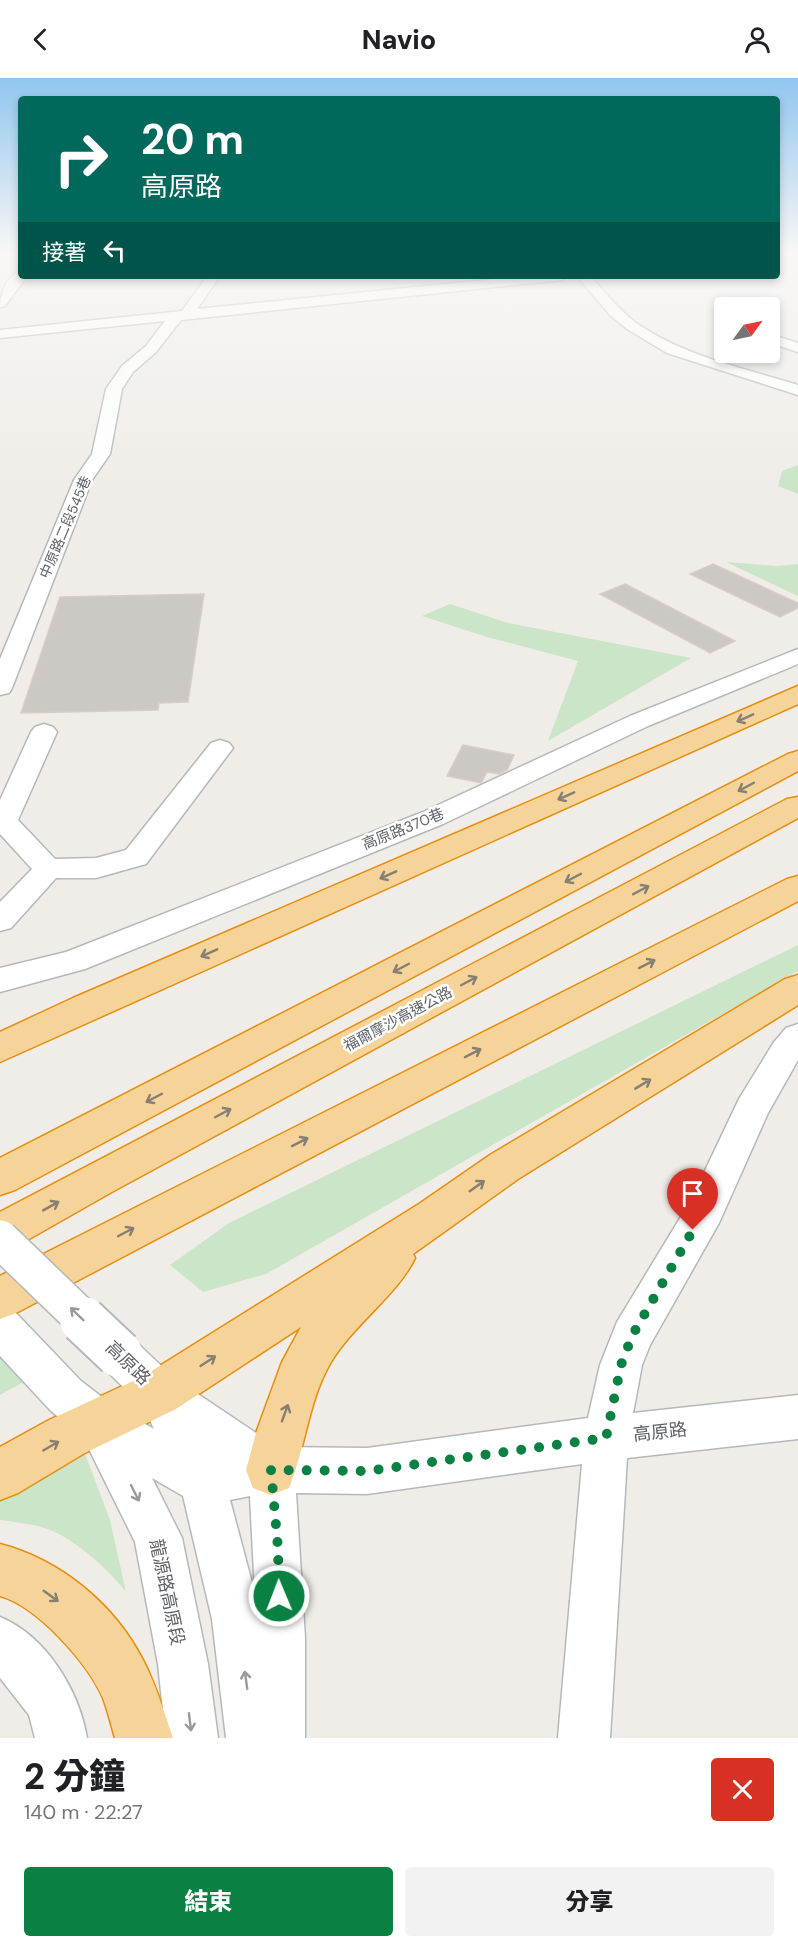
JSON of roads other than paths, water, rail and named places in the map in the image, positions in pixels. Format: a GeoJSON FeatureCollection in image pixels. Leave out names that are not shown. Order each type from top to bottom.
{"type":"FeatureCollection","features":[{"type":"Feature","properties":{"kind":"highway"},"geometry":{"type":"LineString","coordinates":[[0,1048],[798,694]]}},
{"type":"Feature","properties":{"kind":"highway"},"geometry":{"type":"LineString","coordinates":[[0,1178],[798,760]]}},
{"type":"Feature","properties":{"kind":"highway","name":"福爾摩沙高速公路"},"geometry":{"type":"LineString","coordinates":[[0,1236],[95,1181],[798,806]]}},
{"type":"Feature","properties":{"kind":"highway"},"geometry":{"type":"LineString","coordinates":[[0,1298],[798,887]]}},
{"type":"Feature","properties":{"kind":"highway"},"geometry":{"type":"LineString","coordinates":[[0,1474],[66,1437],[82,1409],[159,1393],[434,1217],[504,1167],[798,988]]}},
{"type":"Feature","properties":{"kind":"highway"},"geometry":{"type":"LineString","coordinates":[[0,1032],[86,1008]]}},
{"type":"Feature","properties":{"kind":"highway"},"geometry":{"type":"LineString","coordinates":[[271,1470],[282,1422],[301,1372],[326,1330],[434,1217]]}},
{"type":"Feature","properties":{"kind":"highway"},"geometry":{"type":"LineString","coordinates":[[0,1570],[10,1572],[51,1595],[88,1628],[122,1676],[144,1738]]}},
{"type":"Feature","properties":{"kind":"street"},"geometry":{"type":"LineString","coordinates":[[0,334],[53,328]]}},
{"type":"Feature","properties":{"kind":"street","name":"中原路二段545巷"},"geometry":{"type":"LineString","coordinates":[[0,688],[82,480],[102,454],[114,389],[127,369],[158,342],[170,328]]}},
{"type":"Feature","properties":{"kind":"street"},"geometry":{"type":"LineString","coordinates":[[636,328],[672,350],[798,390]]}},
{"type":"Feature","properties":{"kind":"street"},"geometry":{"type":"LineString","coordinates":[[780,342],[798,348]]}},
{"type":"Feature","properties":{"kind":"street","name":"高原路370巷"},"geometry":{"type":"LineString","coordinates":[[0,980],[74,961],[433,818],[639,721],[798,656]]}},
{"type":"Feature","properties":{"kind":"street"},"geometry":{"type":"LineString","coordinates":[[44,732],[2,821],[48,869]]}},
{"type":"Feature","properties":{"kind":"street"},"geometry":{"type":"LineString","coordinates":[[0,921],[48,869],[96,868],[136,857],[220,748]]}},
{"type":"Feature","properties":{"kind":"street"},"geometry":{"type":"LineString","coordinates":[[584,1738],[606,1438],[621,1365],[632,1336],[705,1211],[752,1109],[786,1052],[798,1037]]}},
{"type":"Feature","properties":{"kind":"street","name":"高原路"},"geometry":{"type":"LineString","coordinates":[[0,1236],[159,1393],[271,1470]]}},
{"type":"Feature","properties":{"kind":"street"},"geometry":{"type":"LineString","coordinates":[[0,1326],[82,1409],[202,1482]]}},
{"type":"Feature","properties":{"kind":"street"},"geometry":{"type":"LineString","coordinates":[[159,1393],[202,1482],[237,1619],[252,1738]]}},
{"type":"Feature","properties":{"kind":"street","name":"龍源路高原段"},"geometry":{"type":"LineString","coordinates":[[82,1409],[158,1538],[183,1664],[192,1738]]}},
{"type":"Feature","properties":{"kind":"street","name":"高原路"},"geometry":{"type":"LineString","coordinates":[[202,1482],[271,1470],[367,1471],[606,1438],[798,1417]]}},
{"type":"Feature","properties":{"kind":"street"},"geometry":{"type":"LineString","coordinates":[[271,1470],[278,1548],[281,1692],[279,1738]]}},
{"type":"Feature","properties":{"kind":"street"},"geometry":{"type":"LineString","coordinates":[[0,1642],[39,1682],[60,1728],[61,1738]]}}]}
